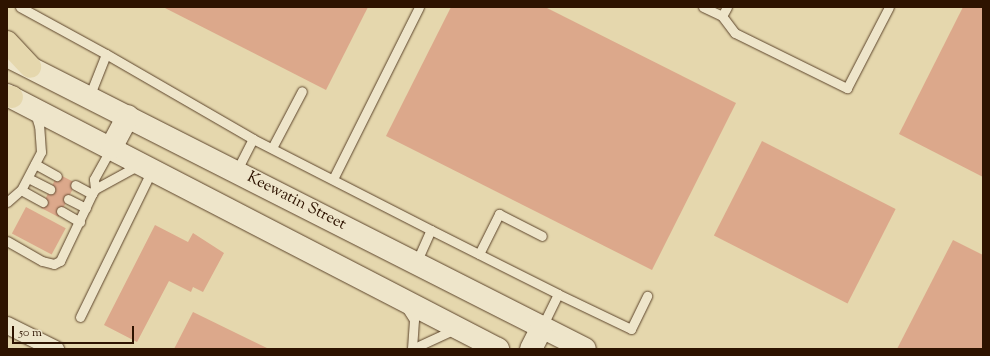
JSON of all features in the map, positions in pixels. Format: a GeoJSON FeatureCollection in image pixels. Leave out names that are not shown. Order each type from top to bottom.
{"type":"FeatureCollection","features":[{"type":"Feature","properties":{"kind":"main road"},"geometry":{"type":"LineString","coordinates":[[7,42],[30,67]]}},
{"type":"Feature","properties":{"kind":"main road","name":"Keewatin Street"},"geometry":{"type":"LineString","coordinates":[[7,56],[585,349]]}},
{"type":"Feature","properties":{"kind":"main road"},"geometry":{"type":"LineString","coordinates":[[9,96],[498,349]]}},
{"type":"Feature","properties":{"kind":"main road"},"geometry":{"type":"LineString","coordinates":[[111,148],[128,116]]}},
{"type":"Feature","properties":{"kind":"main road"},"geometry":{"type":"LineString","coordinates":[[531,349],[542,327]]}},
{"type":"Feature","properties":{"kind":"street"},"geometry":{"type":"LineString","coordinates":[[7,325],[55,349]]}},
{"type":"Feature","properties":{"kind":"lane"},"geometry":{"type":"LineString","coordinates":[[20,7],[272,148],[431,230],[631,330],[648,296]]}},
{"type":"Feature","properties":{"kind":"lane"},"geometry":{"type":"LineString","coordinates":[[333,179],[419,7]]}},
{"type":"Feature","properties":{"kind":"lane"},"geometry":{"type":"LineString","coordinates":[[703,7],[722,16],[735,33],[848,88],[889,7]]}},
{"type":"Feature","properties":{"kind":"lane"},"geometry":{"type":"LineString","coordinates":[[722,16],[727,7]]}},
{"type":"Feature","properties":{"kind":"lane"},"geometry":{"type":"LineString","coordinates":[[89,97],[106,54]]}},
{"type":"Feature","properties":{"kind":"lane"},"geometry":{"type":"LineString","coordinates":[[272,148],[302,91]]}},
{"type":"Feature","properties":{"kind":"lane"},"geometry":{"type":"LineString","coordinates":[[7,202],[20,190],[41,152],[39,126],[33,108]]}},
{"type":"Feature","properties":{"kind":"lane"},"geometry":{"type":"LineString","coordinates":[[236,172],[254,138]]}},
{"type":"Feature","properties":{"kind":"lane"},"geometry":{"type":"LineString","coordinates":[[7,241],[42,261],[54,264],[60,261],[94,191],[94,179],[111,148]]}},
{"type":"Feature","properties":{"kind":"lane"},"geometry":{"type":"LineString","coordinates":[[35,164],[57,176]]}},
{"type":"Feature","properties":{"kind":"lane"},"geometry":{"type":"LineString","coordinates":[[75,185],[94,191],[146,167]]}},
{"type":"Feature","properties":{"kind":"lane"},"geometry":{"type":"LineString","coordinates":[[80,317],[146,167]]}},
{"type":"Feature","properties":{"kind":"lane"},"geometry":{"type":"LineString","coordinates":[[28,178],[50,189]]}},
{"type":"Feature","properties":{"kind":"lane"},"geometry":{"type":"LineString","coordinates":[[20,190],[43,202]]}},
{"type":"Feature","properties":{"kind":"lane"},"geometry":{"type":"LineString","coordinates":[[68,199],[86,208]]}},
{"type":"Feature","properties":{"kind":"lane"},"geometry":{"type":"LineString","coordinates":[[61,211],[80,222]]}},
{"type":"Feature","properties":{"kind":"lane"},"geometry":{"type":"LineString","coordinates":[[479,254],[500,214],[542,236]]}},
{"type":"Feature","properties":{"kind":"lane"},"geometry":{"type":"LineString","coordinates":[[416,263],[431,230]]}},
{"type":"Feature","properties":{"kind":"lane"},"geometry":{"type":"LineString","coordinates":[[542,327],[558,294]]}},
{"type":"Feature","properties":{"kind":"lane"},"geometry":{"type":"LineString","coordinates":[[400,298],[414,320],[412,349],[458,328]]}},
{"type":"Feature","properties":{"kind":"building"},"geometry":{"type":"Polygon","coordinates":[[[163,7],[368,7],[326,90],[163,7]]]}},
{"type":"Feature","properties":{"kind":"building"},"geometry":{"type":"Polygon","coordinates":[[[451,7],[545,7],[736,103],[652,270],[386,136],[451,7]]]}},
{"type":"Feature","properties":{"kind":"building"},"geometry":{"type":"Polygon","coordinates":[[[963,7],[983,7],[983,177],[899,134],[963,7]]]}},
{"type":"Feature","properties":{"kind":"building"},"geometry":{"type":"Polygon","coordinates":[[[762,141],[896,209],[848,304],[714,235],[762,141]]]}},
{"type":"Feature","properties":{"kind":"building"},"geometry":{"type":"Polygon","coordinates":[[[58,174],[76,183],[59,217],[41,208],[58,174]]]}},
{"type":"Feature","properties":{"kind":"building"},"geometry":{"type":"Polygon","coordinates":[[[26,207],[66,228],[52,255],[12,233],[26,207]]]}},
{"type":"Feature","properties":{"kind":"building"},"geometry":{"type":"Polygon","coordinates":[[[155,225],[188,242],[193,233],[224,253],[203,292],[193,287],[191,292],[169,281],[137,342],[104,325],[155,225]]]}},
{"type":"Feature","properties":{"kind":"building"},"geometry":{"type":"Polygon","coordinates":[[[953,240],[983,255],[983,349],[897,349],[953,240]]]}},
{"type":"Feature","properties":{"kind":"building"},"geometry":{"type":"Polygon","coordinates":[[[193,312],[269,349],[174,349],[193,312]]]}}]}
